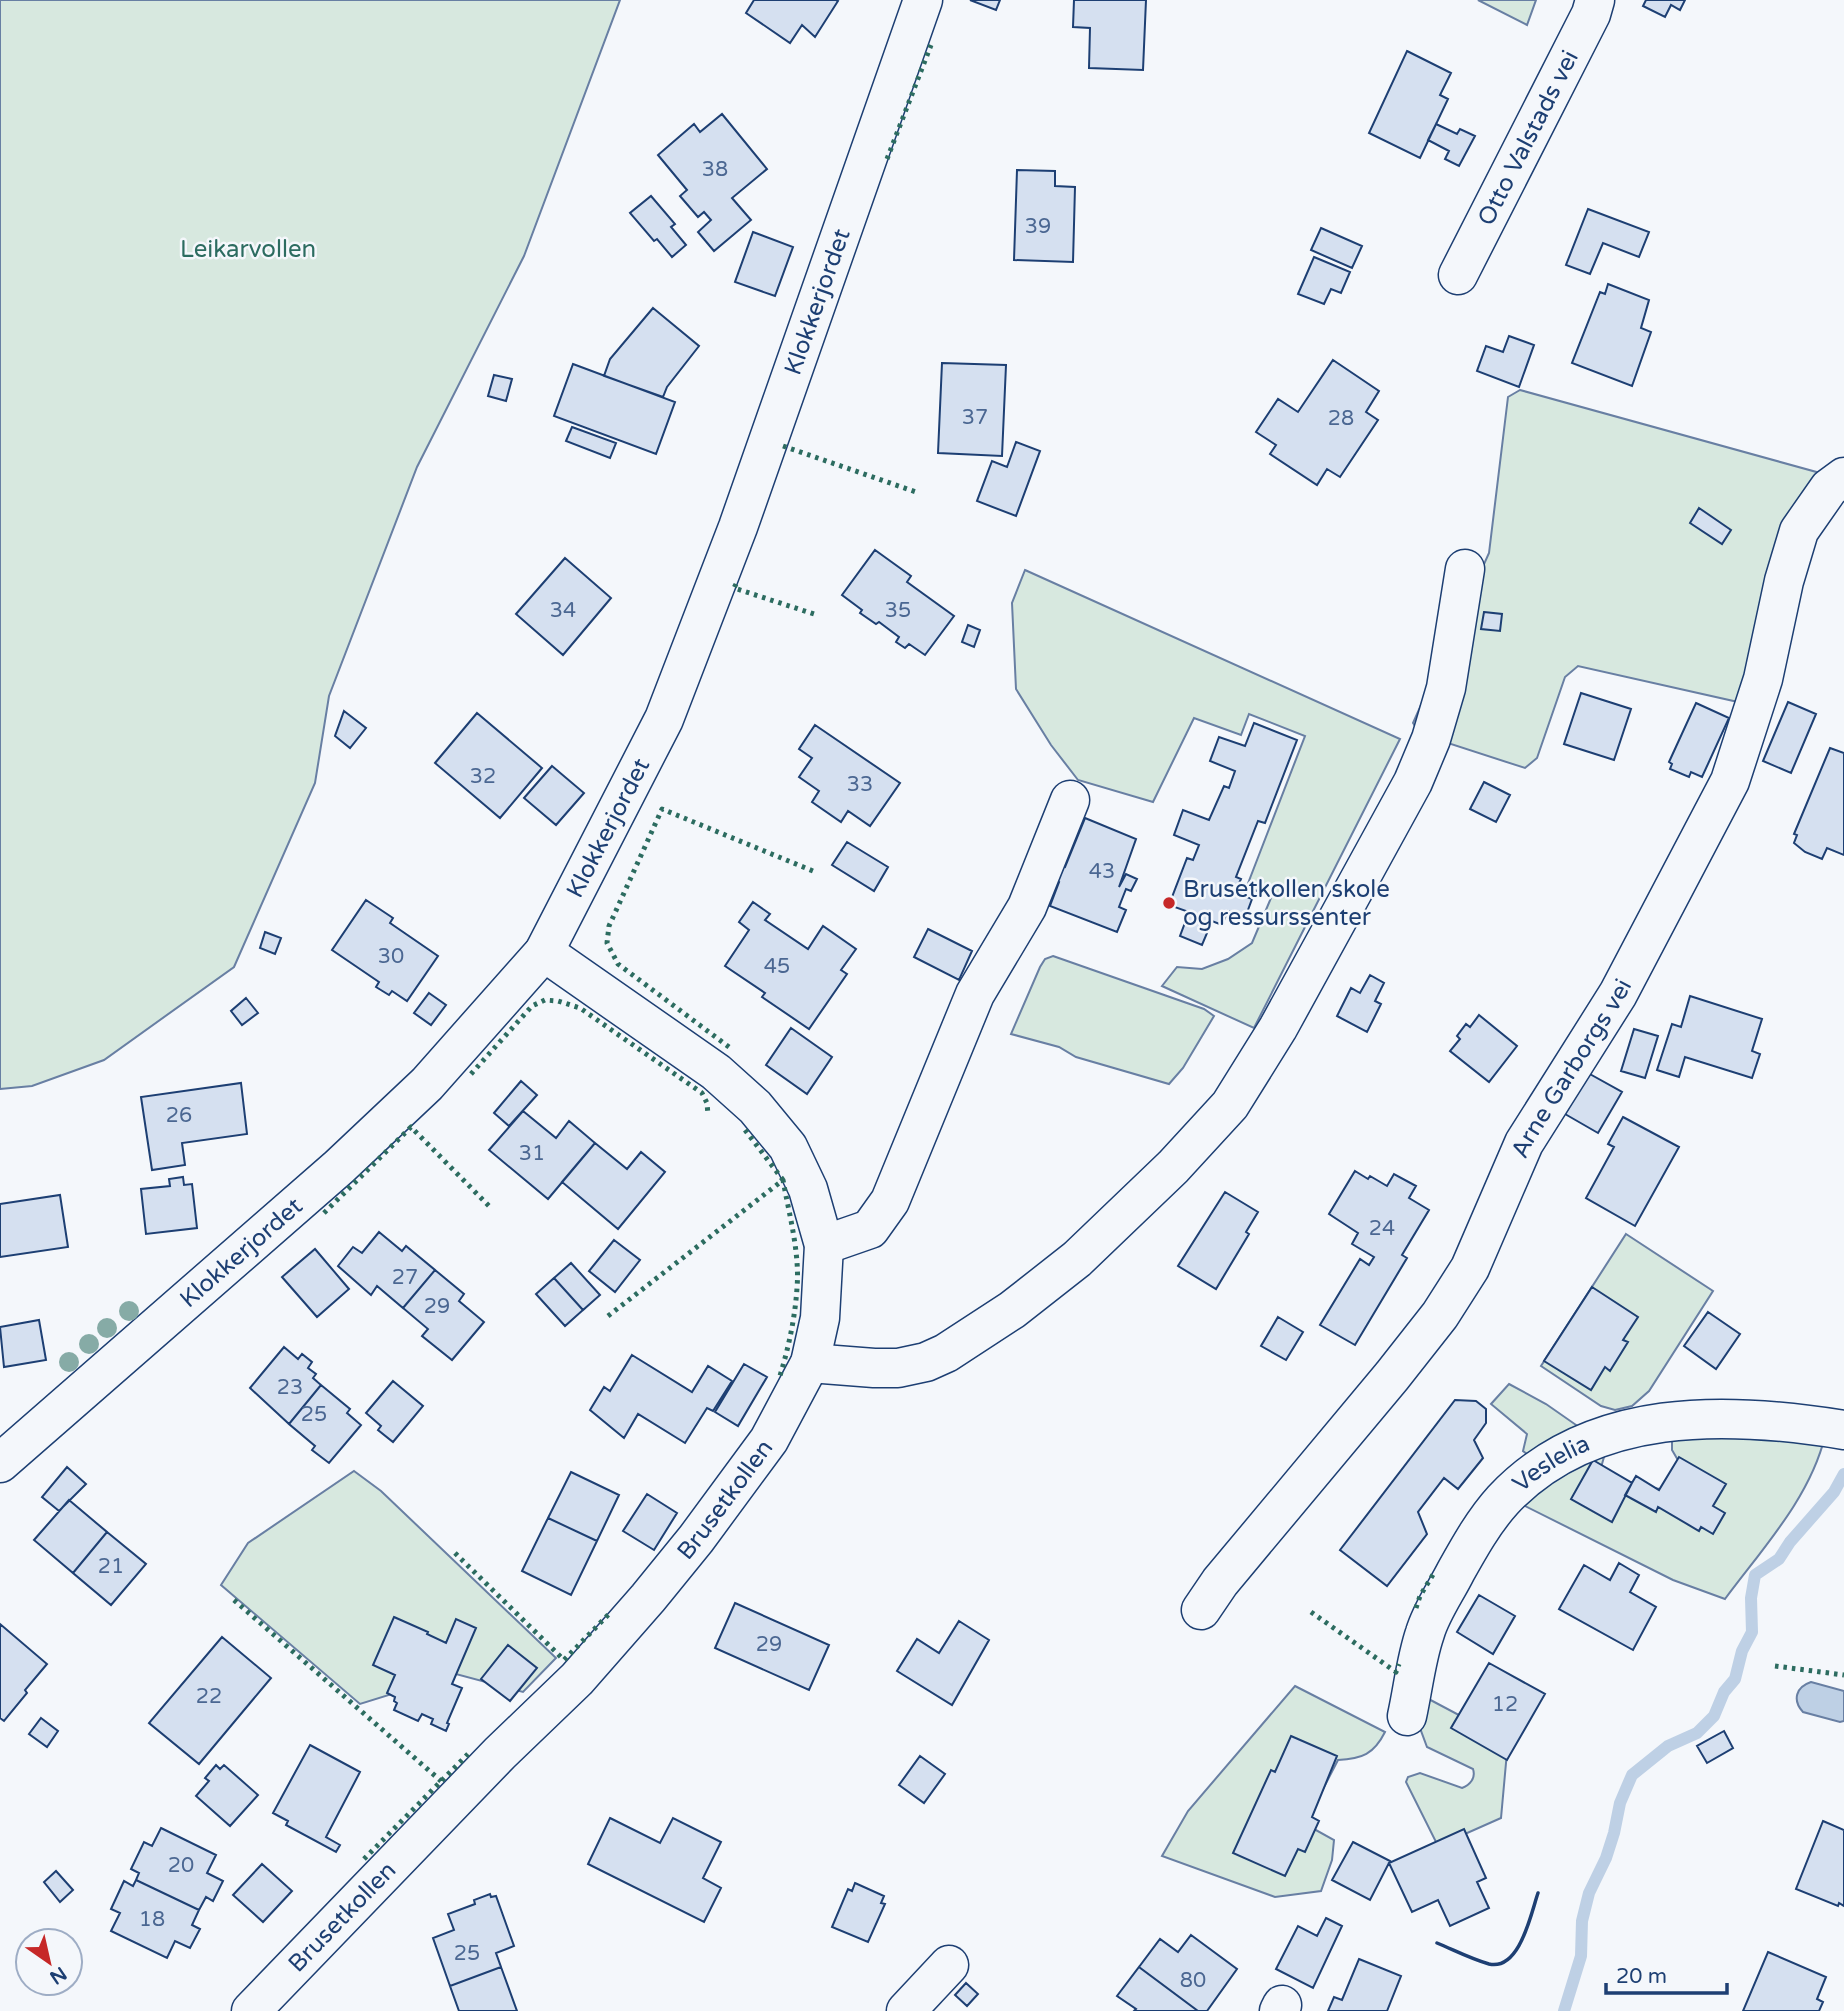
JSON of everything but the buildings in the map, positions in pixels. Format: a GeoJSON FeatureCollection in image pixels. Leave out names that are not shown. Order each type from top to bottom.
{"type":"FeatureCollection","features":[{"type":"Feature","properties":{"kind":"street","name":"Klokkerjordet"},"geometry":{"type":"LineString","coordinates":[[0,1463],[339,1167],[427,1084],[544,952],[664,719],[743,514],[923,0]]}},
{"type":"Feature","properties":{"kind":"street","name":"Otto Valstads vei"},"geometry":{"type":"LineString","coordinates":[[1458,275],[1591,14],[1595,0]]}},
{"type":"Feature","properties":{"kind":"street","name":"Arne Garborgs vei"},"geometry":{"type":"LineString","coordinates":[[1201,1610],[1220,1582],[1392,1377],[1440,1315],[1470,1268],[1524,1143],[1618,994],[1730,781],[1763,679],[1784,581],[1799,531],[1829,488],[1844,477]]}},
{"type":"Feature","properties":{"kind":"street"},"geometry":{"type":"LineString","coordinates":[[810,1363],[898,1368],[926,1362],[946,1353],[1012,1311],[1077,1259],[1173,1167],[1230,1105],[1278,1028],[1413,782],[1431,739],[1447,688],[1465,569]]}},
{"type":"Feature","properties":{"kind":"street"},"geometry":{"type":"LineString","coordinates":[[824,1245],[870,1229],[890,1201],[975,994],[1027,907],[1070,800]]}},
{"type":"Feature","properties":{"kind":"street","name":"Brusetkollen"},"geometry":{"type":"LineString","coordinates":[[251,2011],[500,1753],[577,1679],[649,1598],[769,1440],[810,1363],[820,1318],[824,1245],[808,1189],[788,1147],[755,1107],[716,1072],[544,952]]}},
{"type":"Feature","properties":{"kind":"street","name":"Veslelia"},"geometry":{"type":"LineString","coordinates":[[1407,1716],[1425,1631],[1479,1530],[1504,1500],[1535,1472],[1571,1450],[1609,1434],[1690,1418],[1786,1421],[1844,1430]]}},
{"type":"Feature","properties":{"kind":"street"},"geometry":{"type":"LineString","coordinates":[[906,2011],[949,1965]]}},
{"type":"Feature","properties":{"kind":"green space","name":"Leikarvollen"},"geometry":{"type":"Polygon","coordinates":[[[0,0],[620,0],[524,256],[417,467],[329,696],[315,783],[234,967],[104,1060],[32,1086],[0,1089],[0,0]]]}},
{"type":"Feature","properties":{"kind":"green space"},"geometry":{"type":"Polygon","coordinates":[[[1478,0],[1536,0],[1527,25],[1478,0]]]}},
{"type":"Feature","properties":{"kind":"green space"},"geometry":{"type":"Polygon","coordinates":[[[1520,390],[1831,476],[1747,704],[1578,666],[1565,677],[1537,758],[1525,768],[1420,734],[1413,723],[1489,553],[1508,397],[1520,390]]]}},
{"type":"Feature","properties":{"kind":"green space"},"geometry":{"type":"Polygon","coordinates":[[[1025,570],[1400,739],[1254,1028],[1162,986],[1177,967],[1202,969],[1228,959],[1252,943],[1271,898],[1247,886],[1305,736],[1249,714],[1241,735],[1194,718],[1153,802],[1078,780],[1051,745],[1016,689],[1012,603],[1025,570]]]}},
{"type":"Feature","properties":{"kind":"green space"},"geometry":{"type":"Polygon","coordinates":[[[1053,956],[1204,1009],[1214,1016],[1183,1068],[1169,1084],[1076,1057],[1059,1047],[1011,1034],[1040,967],[1045,959],[1053,956]]]}},
{"type":"Feature","properties":{"kind":"green space"},"geometry":{"type":"Polygon","coordinates":[[[1626,1234],[1713,1291],[1649,1391],[1632,1406],[1615,1410],[1601,1406],[1541,1366],[1626,1234]]]}},
{"type":"Feature","properties":{"kind":"green space"},"geometry":{"type":"Polygon","coordinates":[[[1509,1384],[1546,1404],[1579,1427],[1527,1454],[1523,1451],[1527,1434],[1491,1404],[1509,1384]]]}},
{"type":"Feature","properties":{"kind":"green space"},"geometry":{"type":"Polygon","coordinates":[[[1825,1436],[1818,1459],[1797,1502],[1725,1599],[1673,1580],[1517,1502],[1563,1465],[1604,1457],[1598,1478],[1699,1496],[1672,1450],[1672,1437],[1825,1436]]]}},
{"type":"Feature","properties":{"kind":"green space"},"geometry":{"type":"Polygon","coordinates":[[[354,1471],[381,1491],[556,1658],[523,1692],[456,1674],[360,1704],[221,1585],[248,1543],[354,1471]]]}},
{"type":"Feature","properties":{"kind":"green space"},"geometry":{"type":"Polygon","coordinates":[[[1295,1686],[1385,1732],[1376,1746],[1366,1754],[1338,1760],[1305,1824],[1334,1840],[1332,1860],[1321,1891],[1275,1897],[1162,1856],[1188,1811],[1295,1686]]]}},
{"type":"Feature","properties":{"kind":"green space"},"geometry":{"type":"Polygon","coordinates":[[[1423,1696],[1508,1741],[1501,1818],[1438,1846],[1406,1782],[1408,1777],[1420,1773],[1462,1788],[1472,1781],[1474,1772],[1473,1769],[1427,1747],[1420,1728],[1423,1696]]]}},
{"type":"Feature","properties":{"kind":"water"},"geometry":{"type":"Polygon","coordinates":[[[1811,1682],[1844,1691],[1844,1721],[1803,1712],[1797,1694],[1811,1682]]]}},
{"type":"Feature","properties":{"kind":"waterway"},"geometry":{"type":"LineString","coordinates":[[1564,2011],[1581,1956],[1582,1921],[1589,1893],[1606,1858],[1620,1803],[1632,1775],[1668,1746],[1697,1733],[1714,1716],[1724,1692],[1735,1679],[1742,1651],[1752,1632],[1751,1598],[1755,1575],[1779,1559],[1790,1542],[1834,1492],[1844,1474]]}},
{"type":"Feature","properties":{"kind":"hedge"},"geometry":{"type":"LineString","coordinates":[[887,159],[931,45]]}},
{"type":"Feature","properties":{"kind":"hedge"},"geometry":{"type":"LineString","coordinates":[[783,446],[919,493]]}},
{"type":"Feature","properties":{"kind":"hedge"},"geometry":{"type":"LineString","coordinates":[[736,584],[734,588],[814,614]]}},
{"type":"Feature","properties":{"kind":"hedge"},"geometry":{"type":"LineString","coordinates":[[729,1047],[618,964],[607,943],[609,926],[662,809],[813,871]]}},
{"type":"Feature","properties":{"kind":"hedge"},"geometry":{"type":"LineString","coordinates":[[471,1074],[532,1006],[545,1000],[558,1001],[580,1008],[702,1093],[707,1103],[708,1115]]}},
{"type":"Feature","properties":{"kind":"hedge"},"geometry":{"type":"LineString","coordinates":[[324,1213],[411,1127],[489,1206]]}},
{"type":"Feature","properties":{"kind":"hedge"},"geometry":{"type":"LineString","coordinates":[[745,1130],[783,1180]]}},
{"type":"Feature","properties":{"kind":"hedge"},"geometry":{"type":"LineString","coordinates":[[608,1316],[783,1180],[798,1275],[793,1323],[779,1379]]}},
{"type":"Feature","properties":{"kind":"hedge"},"geometry":{"type":"LineString","coordinates":[[455,1553],[564,1660],[609,1614]]}},
{"type":"Feature","properties":{"kind":"hedge"},"geometry":{"type":"LineString","coordinates":[[1416,1608],[1434,1573]]}},
{"type":"Feature","properties":{"kind":"hedge"},"geometry":{"type":"LineString","coordinates":[[234,1600],[441,1781]]}},
{"type":"Feature","properties":{"kind":"hedge"},"geometry":{"type":"LineString","coordinates":[[1311,1612],[1396,1672],[1399,1664]]}},
{"type":"Feature","properties":{"kind":"hedge"},"geometry":{"type":"LineString","coordinates":[[1775,1666],[1844,1675]]}},
{"type":"Feature","properties":{"kind":"hedge"},"geometry":{"type":"LineString","coordinates":[[364,1859],[468,1754]]}},
{"type":"Feature","properties":{"kind":"wall"},"geometry":{"type":"LineString","coordinates":[[1437,1943],[1482,1962],[1500,1964],[1509,1959],[1522,1939],[1538,1893]]}},
{"type":"Feature","properties":{"kind":"place","name":"Brusetkollen skole og ressurssenter"},"geometry":{"type":"Point","coordinates":[1169,903]}}]}
